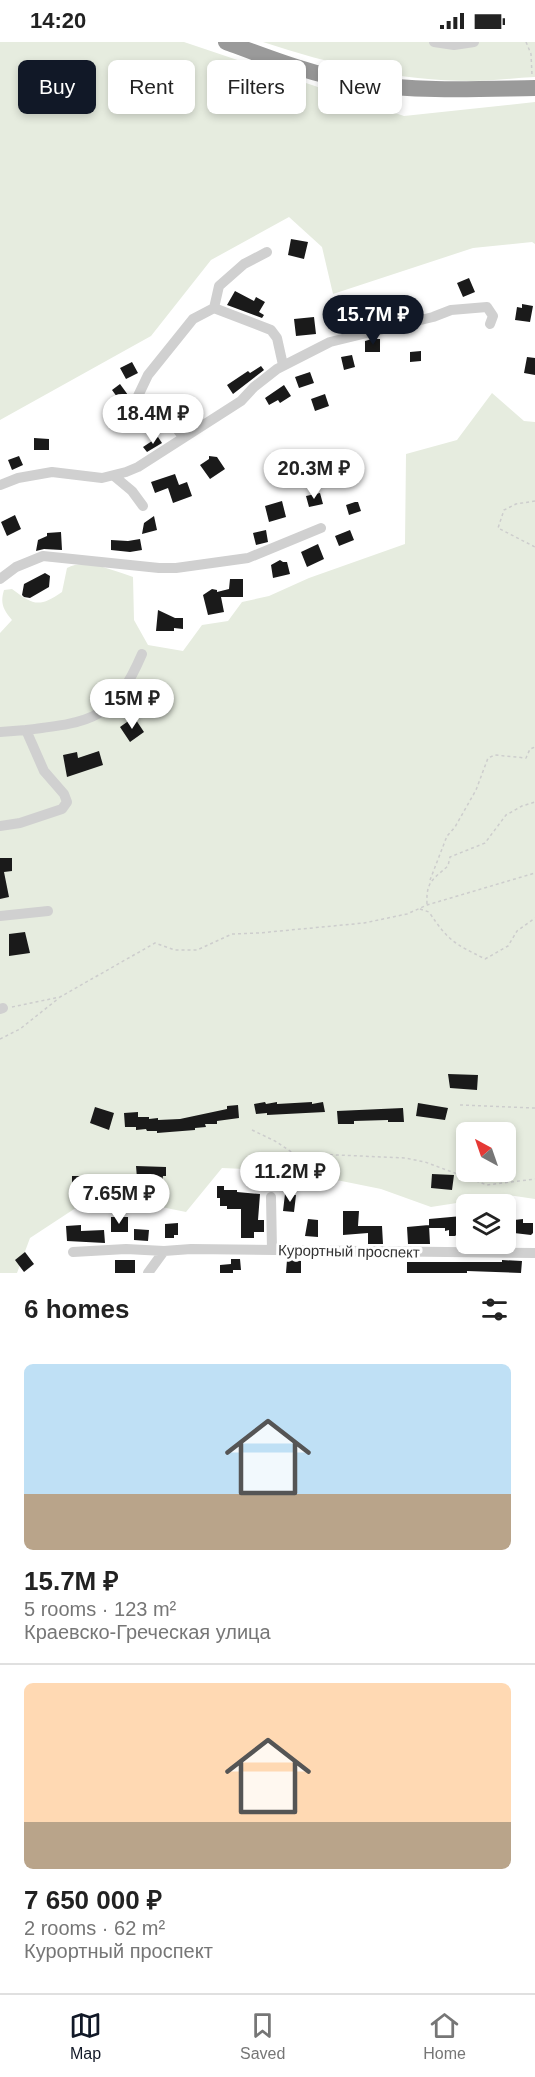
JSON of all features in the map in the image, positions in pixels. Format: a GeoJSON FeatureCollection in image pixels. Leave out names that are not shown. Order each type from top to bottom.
{"type":"FeatureCollection","features":[{"type":"Feature","properties":{"kind":"highway"},"geometry":{"type":"LineString","coordinates":[[226,42],[328,75],[371,84],[425,89],[533,88]]}},
{"type":"Feature","properties":{"kind":"street"},"geometry":{"type":"LineString","coordinates":[[434,42],[454,45],[474,42]]}},
{"type":"Feature","properties":{"kind":"street"},"geometry":{"type":"LineString","coordinates":[[214,308],[219,286],[244,264],[267,252]]}},
{"type":"Feature","properties":{"kind":"street"},"geometry":{"type":"LineString","coordinates":[[0,485],[18,478],[52,472],[90,477],[114,476],[138,467],[241,401],[259,382],[283,365],[338,339],[386,329],[459,309],[487,307],[493,316],[490,324]]}},
{"type":"Feature","properties":{"kind":"street"},"geometry":{"type":"LineString","coordinates":[[183,437],[165,417],[142,405],[138,396],[148,375],[193,319],[214,308],[271,330],[277,339],[283,365]]}},
{"type":"Feature","properties":{"kind":"street"},"geometry":{"type":"LineString","coordinates":[[114,476],[132,491],[143,506]]}},
{"type":"Feature","properties":{"kind":"street"},"geometry":{"type":"LineString","coordinates":[[0,579],[16,567],[43,556],[159,568],[176,568],[248,558],[321,528]]}},
{"type":"Feature","properties":{"kind":"street"},"geometry":{"type":"LineString","coordinates":[[0,732],[64,726],[97,716],[121,695],[142,654]]}},
{"type":"Feature","properties":{"kind":"street"},"geometry":{"type":"LineString","coordinates":[[0,826],[20,823],[62,809],[67,802],[64,794],[44,771],[26,730]]}},
{"type":"Feature","properties":{"kind":"street"},"geometry":{"type":"LineString","coordinates":[[0,916],[48,911]]}},
{"type":"Feature","properties":{"kind":"street"},"geometry":{"type":"LineString","coordinates":[[271,1197],[272,1251]]}},
{"type":"Feature","properties":{"kind":"street","name":"Курортный проспект"},"geometry":{"type":"LineString","coordinates":[[73,1252],[191,1249],[535,1253]]}},
{"type":"Feature","properties":{"kind":"street"},"geometry":{"type":"LineString","coordinates":[[148,1273],[164,1251]]}},
{"type":"Feature","properties":{"kind":"path"},"geometry":{"type":"LineString","coordinates":[[526,42],[531,54],[533,88]]}},
{"type":"Feature","properties":{"kind":"path"},"geometry":{"type":"LineString","coordinates":[[535,501],[516,504],[504,510],[498,528],[535,547]]}},
{"type":"Feature","properties":{"kind":"path"},"geometry":{"type":"LineString","coordinates":[[428,905],[427,893],[430,880],[447,836],[476,790],[488,758],[495,755],[526,758],[530,749],[535,747]]}},
{"type":"Feature","properties":{"kind":"path"},"geometry":{"type":"LineString","coordinates":[[430,880],[448,866],[450,857],[485,843],[506,815],[535,802]]}},
{"type":"Feature","properties":{"kind":"path"},"geometry":{"type":"LineString","coordinates":[[0,1038],[20,1029],[60,997],[155,943],[175,950],[197,950],[232,934],[364,923],[407,914],[428,905],[535,873]]}},
{"type":"Feature","properties":{"kind":"path"},"geometry":{"type":"LineString","coordinates":[[419,909],[429,912],[453,943],[485,959],[508,946],[517,931],[535,918]]}},
{"type":"Feature","properties":{"kind":"path"},"geometry":{"type":"LineString","coordinates":[[2,1009],[60,997]]}},
{"type":"Feature","properties":{"kind":"path"},"geometry":{"type":"LineString","coordinates":[[460,1105],[535,1108]]}},
{"type":"Feature","properties":{"kind":"path"},"geometry":{"type":"LineString","coordinates":[[252,1130],[293,1153],[405,1158],[426,1162],[487,1185],[535,1179]]}},
{"type":"Feature","properties":{"kind":"shaded area"},"geometry":{"type":"Polygon","coordinates":[[[0,42],[184,42],[238,60],[207,60],[207,114],[306,114],[306,83],[318,87],[318,114],[398,114],[404,116],[535,102],[535,244],[532,242],[473,248],[333,294],[322,247],[289,217],[211,260],[151,336],[0,420],[0,42]]]}},
{"type":"Feature","properties":{"kind":"shaded area"},"geometry":{"type":"Polygon","coordinates":[[[263,42],[535,42],[535,77],[487,81],[418,78],[402,76],[402,60],[325,60],[263,42]]]}},
{"type":"Feature","properties":{"kind":"shaded area"},"geometry":{"type":"Polygon","coordinates":[[[492,393],[524,421],[535,422],[535,1199],[516,1196],[516,1194],[456,1194],[456,1203],[431,1207],[381,1189],[292,1171],[222,1168],[186,1212],[97,1194],[30,1238],[17,1273],[0,1273],[0,633],[12,620],[3,606],[4,590],[12,589],[31,601],[47,601],[62,592],[67,568],[83,564],[100,566],[133,577],[134,620],[148,645],[183,651],[202,625],[228,621],[242,602],[269,596],[309,578],[405,544],[406,454],[457,440],[492,393]]]}},
{"type":"Feature","properties":{"kind":"building"},"geometry":{"type":"Polygon","coordinates":[[[291,239],[308,242],[304,259],[288,255],[291,239]]]}},
{"type":"Feature","properties":{"kind":"building"},"geometry":{"type":"Polygon","coordinates":[[[469,278],[475,292],[463,297],[457,283],[469,278]]]}},
{"type":"Feature","properties":{"kind":"building"},"geometry":{"type":"Polygon","coordinates":[[[235,291],[254,301],[256,297],[265,302],[259,312],[264,315],[262,318],[227,305],[235,291]]]}},
{"type":"Feature","properties":{"kind":"building"},"geometry":{"type":"Polygon","coordinates":[[[393,297],[398,316],[385,320],[382,301],[393,297]]]}},
{"type":"Feature","properties":{"kind":"building"},"geometry":{"type":"Polygon","coordinates":[[[522,304],[533,306],[530,322],[515,320],[517,307],[522,308],[522,304]]]}},
{"type":"Feature","properties":{"kind":"building"},"geometry":{"type":"Polygon","coordinates":[[[314,317],[316,334],[296,336],[294,319],[314,317]]]}},
{"type":"Feature","properties":{"kind":"building"},"geometry":{"type":"Polygon","coordinates":[[[380,339],[380,352],[365,352],[365,341],[380,339]]]}},
{"type":"Feature","properties":{"kind":"building"},"geometry":{"type":"Polygon","coordinates":[[[421,351],[421,361],[410,362],[410,352],[421,351]]]}},
{"type":"Feature","properties":{"kind":"building"},"geometry":{"type":"Polygon","coordinates":[[[352,355],[355,367],[344,370],[341,357],[352,355]]]}},
{"type":"Feature","properties":{"kind":"building"},"geometry":{"type":"Polygon","coordinates":[[[527,357],[535,358],[535,375],[524,373],[527,357]]]}},
{"type":"Feature","properties":{"kind":"building"},"geometry":{"type":"Polygon","coordinates":[[[132,362],[138,373],[126,379],[120,368],[132,362]]]}},
{"type":"Feature","properties":{"kind":"building"},"geometry":{"type":"Polygon","coordinates":[[[261,366],[264,370],[233,394],[227,385],[248,371],[250,373],[261,366]]]}},
{"type":"Feature","properties":{"kind":"building"},"geometry":{"type":"Polygon","coordinates":[[[310,372],[314,383],[299,388],[295,377],[310,372]]]}},
{"type":"Feature","properties":{"kind":"building"},"geometry":{"type":"Polygon","coordinates":[[[120,384],[128,395],[120,401],[112,390],[120,384]]]}},
{"type":"Feature","properties":{"kind":"building"},"geometry":{"type":"Polygon","coordinates":[[[284,385],[291,396],[280,403],[278,400],[269,405],[265,398],[284,385]]]}},
{"type":"Feature","properties":{"kind":"building"},"geometry":{"type":"Polygon","coordinates":[[[325,394],[329,406],[315,411],[311,399],[325,394]]]}},
{"type":"Feature","properties":{"kind":"building"},"geometry":{"type":"Polygon","coordinates":[[[158,437],[162,443],[147,452],[143,447],[158,437]]]}},
{"type":"Feature","properties":{"kind":"building"},"geometry":{"type":"Polygon","coordinates":[[[34,438],[49,439],[49,450],[34,450],[34,438]]]}},
{"type":"Feature","properties":{"kind":"building"},"geometry":{"type":"Polygon","coordinates":[[[19,456],[23,465],[12,470],[8,460],[19,456]]]}},
{"type":"Feature","properties":{"kind":"building"},"geometry":{"type":"Polygon","coordinates":[[[209,456],[217,457],[225,469],[210,479],[200,465],[209,459],[209,456]]]}},
{"type":"Feature","properties":{"kind":"building"},"geometry":{"type":"Polygon","coordinates":[[[175,474],[179,485],[187,482],[192,496],[173,503],[168,488],[155,493],[151,482],[175,474]]]}},
{"type":"Feature","properties":{"kind":"building"},"geometry":{"type":"Polygon","coordinates":[[[320,493],[323,504],[309,507],[306,496],[320,493]]]}},
{"type":"Feature","properties":{"kind":"building"},"geometry":{"type":"Polygon","coordinates":[[[282,501],[286,517],[269,522],[265,506],[282,501]]]}},
{"type":"Feature","properties":{"kind":"building"},"geometry":{"type":"Polygon","coordinates":[[[358,502],[361,511],[349,515],[346,505],[358,502]]]}},
{"type":"Feature","properties":{"kind":"building"},"geometry":{"type":"Polygon","coordinates":[[[15,515],[21,529],[7,536],[1,522],[15,515]]]}},
{"type":"Feature","properties":{"kind":"building"},"geometry":{"type":"Polygon","coordinates":[[[154,516],[157,530],[142,534],[144,523],[154,516]]]}},
{"type":"Feature","properties":{"kind":"building"},"geometry":{"type":"Polygon","coordinates":[[[266,530],[268,542],[256,545],[253,533],[266,530]]]}},
{"type":"Feature","properties":{"kind":"building"},"geometry":{"type":"Polygon","coordinates":[[[350,530],[354,540],[339,546],[335,536],[350,530]]]}},
{"type":"Feature","properties":{"kind":"building"},"geometry":{"type":"Polygon","coordinates":[[[61,532],[62,550],[36,551],[38,540],[47,536],[47,533],[61,532]]]}},
{"type":"Feature","properties":{"kind":"building"},"geometry":{"type":"Polygon","coordinates":[[[140,539],[142,550],[130,552],[111,550],[111,540],[140,539]]]}},
{"type":"Feature","properties":{"kind":"building"},"geometry":{"type":"Polygon","coordinates":[[[318,544],[324,559],[307,567],[301,552],[318,544]]]}},
{"type":"Feature","properties":{"kind":"building"},"geometry":{"type":"Polygon","coordinates":[[[280,560],[287,562],[290,574],[273,578],[271,565],[280,560]]]}},
{"type":"Feature","properties":{"kind":"building"},"geometry":{"type":"Polygon","coordinates":[[[45,573],[50,576],[49,587],[30,598],[24,597],[22,595],[24,584],[45,573]]]}},
{"type":"Feature","properties":{"kind":"building"},"geometry":{"type":"Polygon","coordinates":[[[230,579],[243,579],[243,597],[221,597],[224,612],[208,615],[203,595],[212,589],[217,592],[229,589],[230,579]]]}},
{"type":"Feature","properties":{"kind":"building"},"geometry":{"type":"Polygon","coordinates":[[[158,610],[175,618],[183,618],[183,629],[156,631],[158,610]]]}},
{"type":"Feature","properties":{"kind":"building"},"geometry":{"type":"Polygon","coordinates":[[[134,717],[144,732],[130,742],[120,727],[134,717]]]}},
{"type":"Feature","properties":{"kind":"building"},"geometry":{"type":"Polygon","coordinates":[[[99,751],[103,765],[67,777],[63,755],[77,752],[78,758],[99,751]]]}},
{"type":"Feature","properties":{"kind":"building"},"geometry":{"type":"Polygon","coordinates":[[[0,858],[12,858],[12,871],[4,872],[9,897],[0,899],[0,858]]]}},
{"type":"Feature","properties":{"kind":"building"},"geometry":{"type":"Polygon","coordinates":[[[25,932],[30,953],[9,956],[9,934],[25,932]]]}},
{"type":"Feature","properties":{"kind":"building"},"geometry":{"type":"Polygon","coordinates":[[[448,1074],[478,1075],[477,1090],[450,1088],[448,1074]]]}},
{"type":"Feature","properties":{"kind":"building"},"geometry":{"type":"Polygon","coordinates":[[[265,1102],[266,1104],[277,1102],[277,1104],[312,1102],[312,1104],[323,1102],[325,1112],[256,1114],[254,1104],[265,1102]]]}},
{"type":"Feature","properties":{"kind":"building"},"geometry":{"type":"Polygon","coordinates":[[[418,1103],[448,1108],[445,1120],[416,1116],[418,1103]]]}},
{"type":"Feature","properties":{"kind":"building"},"geometry":{"type":"Polygon","coordinates":[[[238,1105],[239,1118],[217,1121],[217,1124],[205,1124],[206,1127],[195,1128],[195,1130],[157,1133],[157,1131],[146,1129],[136,1130],[136,1127],[125,1127],[124,1113],[138,1112],[138,1117],[158,1118],[158,1120],[180,1119],[238,1105]]]}},
{"type":"Feature","properties":{"kind":"building"},"geometry":{"type":"Polygon","coordinates":[[[95,1107],[114,1113],[109,1130],[90,1123],[95,1107]]]}},
{"type":"Feature","properties":{"kind":"building"},"geometry":{"type":"Polygon","coordinates":[[[403,1108],[404,1122],[354,1121],[354,1124],[338,1124],[337,1111],[403,1108]]]}},
{"type":"Feature","properties":{"kind":"building"},"geometry":{"type":"Polygon","coordinates":[[[136,1166],[166,1167],[166,1176],[163,1176],[162,1182],[143,1181],[144,1178],[137,1178],[136,1166]]]}},
{"type":"Feature","properties":{"kind":"building"},"geometry":{"type":"Polygon","coordinates":[[[432,1174],[454,1175],[452,1190],[431,1188],[432,1174]]]}},
{"type":"Feature","properties":{"kind":"building"},"geometry":{"type":"Polygon","coordinates":[[[72,1176],[97,1176],[97,1189],[90,1189],[90,1191],[72,1189],[72,1176]]]}},
{"type":"Feature","properties":{"kind":"building"},"geometry":{"type":"Polygon","coordinates":[[[217,1186],[224,1186],[224,1190],[260,1194],[258,1220],[264,1220],[264,1232],[254,1232],[254,1238],[241,1238],[241,1209],[227,1209],[227,1206],[220,1206],[217,1186]]]}},
{"type":"Feature","properties":{"kind":"building"},"geometry":{"type":"Polygon","coordinates":[[[285,1194],[296,1195],[294,1212],[283,1211],[285,1194]]]}},
{"type":"Feature","properties":{"kind":"building"},"geometry":{"type":"Polygon","coordinates":[[[343,1211],[359,1211],[358,1226],[382,1226],[383,1244],[368,1244],[368,1233],[343,1235],[343,1211]]]}},
{"type":"Feature","properties":{"kind":"building"},"geometry":{"type":"Polygon","coordinates":[[[111,1217],[128,1217],[128,1232],[111,1232],[111,1217]]]}},
{"type":"Feature","properties":{"kind":"building"},"geometry":{"type":"Polygon","coordinates":[[[456,1217],[456,1235],[449,1236],[449,1230],[445,1231],[445,1228],[429,1228],[429,1219],[456,1217]]]}},
{"type":"Feature","properties":{"kind":"building"},"geometry":{"type":"Polygon","coordinates":[[[308,1219],[318,1220],[318,1237],[305,1236],[308,1219]]]}},
{"type":"Feature","properties":{"kind":"building"},"geometry":{"type":"Polygon","coordinates":[[[523,1219],[523,1223],[533,1223],[533,1233],[531,1235],[516,1233],[516,1220],[523,1219]]]}},
{"type":"Feature","properties":{"kind":"building"},"geometry":{"type":"Polygon","coordinates":[[[178,1223],[178,1235],[174,1235],[174,1238],[165,1238],[165,1224],[178,1223]]]}},
{"type":"Feature","properties":{"kind":"building"},"geometry":{"type":"Polygon","coordinates":[[[81,1225],[81,1231],[104,1230],[105,1243],[67,1241],[66,1226],[81,1225]]]}},
{"type":"Feature","properties":{"kind":"building"},"geometry":{"type":"Polygon","coordinates":[[[429,1225],[430,1244],[408,1244],[407,1227],[429,1225]]]}},
{"type":"Feature","properties":{"kind":"building"},"geometry":{"type":"Polygon","coordinates":[[[134,1229],[149,1230],[148,1241],[134,1240],[134,1229]]]}},
{"type":"Feature","properties":{"kind":"building"},"geometry":{"type":"Polygon","coordinates":[[[25,1252],[34,1264],[24,1272],[15,1260],[25,1252]]]}},
{"type":"Feature","properties":{"kind":"building"},"geometry":{"type":"Polygon","coordinates":[[[231,1259],[240,1259],[241,1270],[233,1270],[233,1273],[220,1273],[220,1265],[231,1264],[231,1259]]]}},
{"type":"Feature","properties":{"kind":"building"},"geometry":{"type":"Polygon","coordinates":[[[115,1260],[135,1260],[135,1273],[115,1273],[115,1260]]]}},
{"type":"Feature","properties":{"kind":"building"},"geometry":{"type":"Polygon","coordinates":[[[287,1260],[301,1261],[301,1273],[286,1273],[287,1260]]]}},
{"type":"Feature","properties":{"kind":"building"},"geometry":{"type":"Polygon","coordinates":[[[502,1260],[522,1261],[521,1273],[467,1271],[467,1273],[407,1273],[407,1262],[502,1262],[502,1260]]]}}]}
